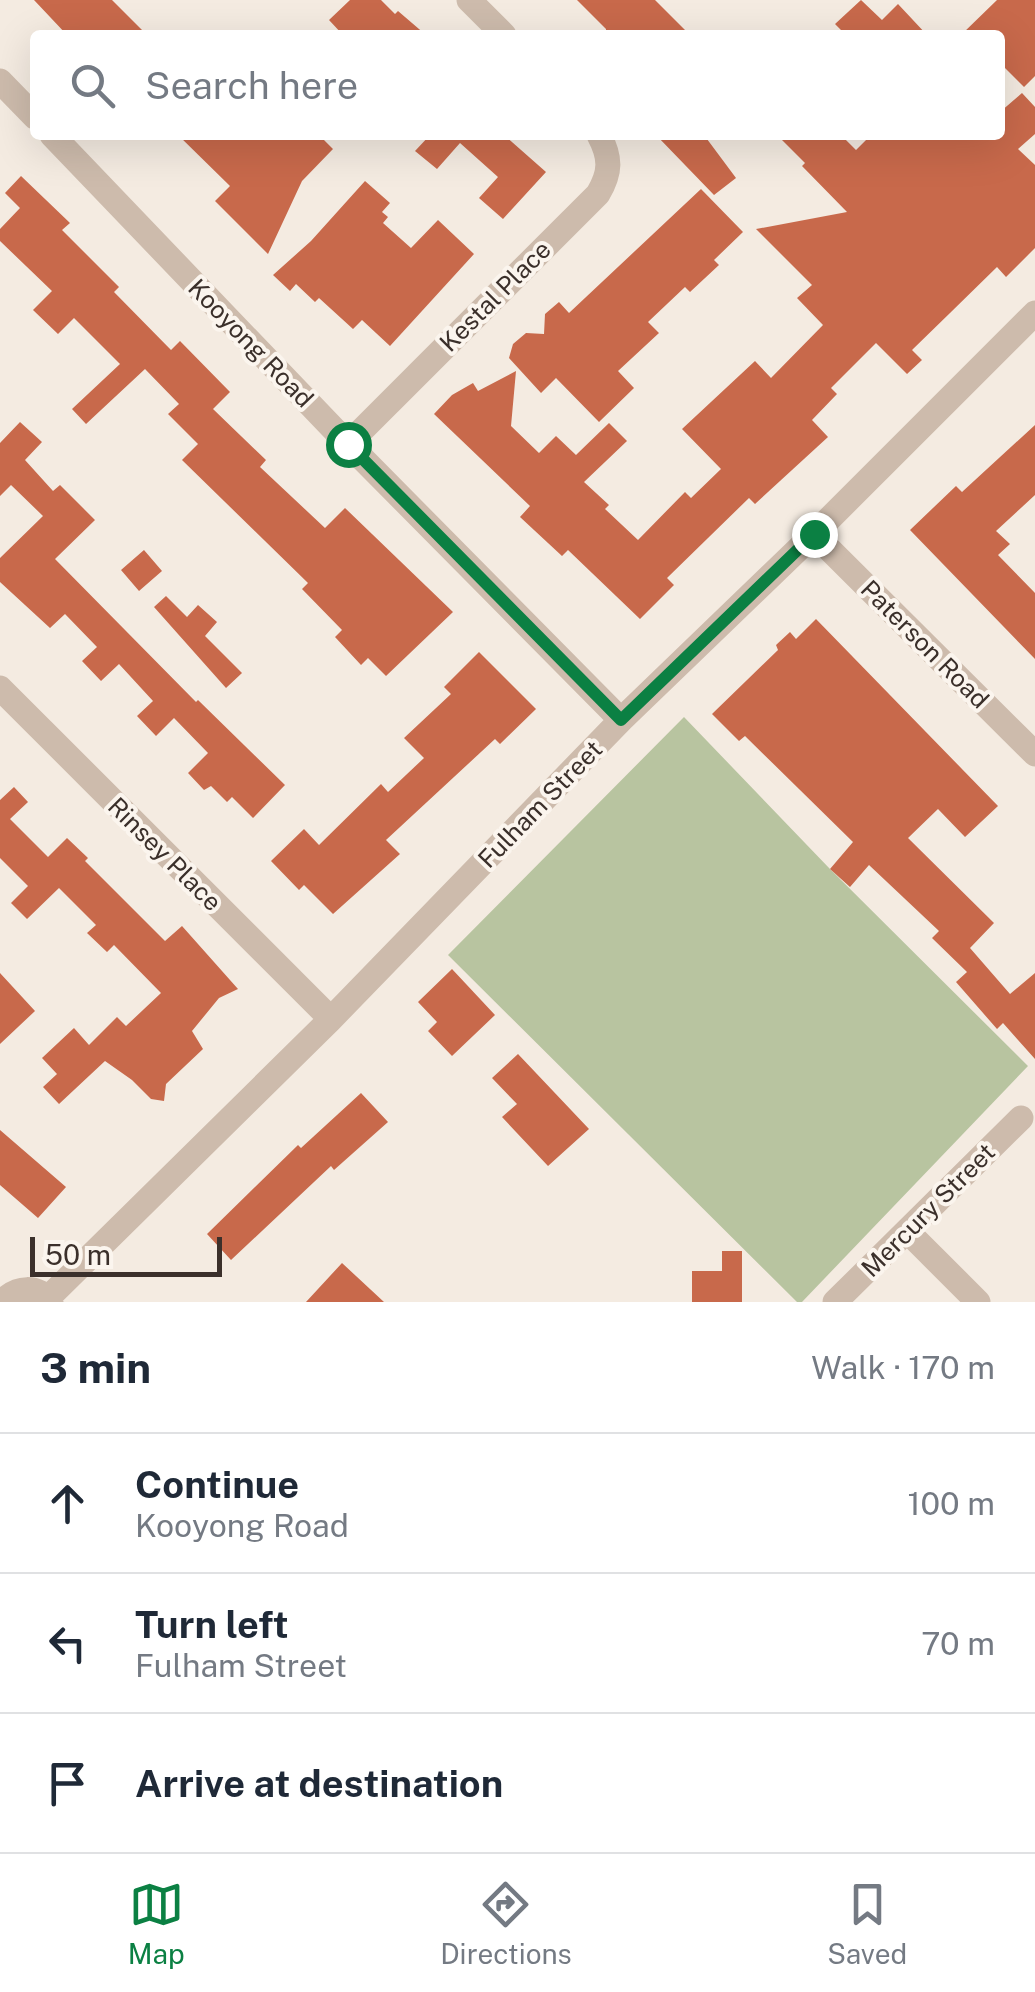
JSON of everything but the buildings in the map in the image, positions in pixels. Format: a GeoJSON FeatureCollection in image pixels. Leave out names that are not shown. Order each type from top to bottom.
{"type":"FeatureCollection","features":[{"type":"Feature","properties":{"kind":"street"},"geometry":{"type":"LineString","coordinates":[[469,0],[499,30]]}},
{"type":"Feature","properties":{"kind":"street"},"geometry":{"type":"LineString","coordinates":[[0,81],[30,113]]}},
{"type":"Feature","properties":{"kind":"street","name":"Kooyong Road"},"geometry":{"type":"LineString","coordinates":[[57,140],[348,444],[621,720]]}},
{"type":"Feature","properties":{"kind":"street","name":"Kestal Place"},"geometry":{"type":"LineString","coordinates":[[348,444],[598,194],[609,174],[608,152],[602,140]]}},
{"type":"Feature","properties":{"kind":"street","name":"Fulham Street"},"geometry":{"type":"LineString","coordinates":[[50,1300],[331,1020],[621,720],[1035,313]]}},
{"type":"Feature","properties":{"kind":"street","name":"Paterson Road"},"geometry":{"type":"LineString","coordinates":[[814,534],[1035,754]]}},
{"type":"Feature","properties":{"kind":"street","name":"Rinsey Place"},"geometry":{"type":"LineString","coordinates":[[0,688],[331,1020]]}},
{"type":"Feature","properties":{"kind":"street","name":"Mercury Street"},"geometry":{"type":"LineString","coordinates":[[835,1302],[1021,1118]]}},
{"type":"Feature","properties":{"kind":"street"},"geometry":{"type":"LineString","coordinates":[[907,1230],[978,1302]]}},
{"type":"Feature","properties":{"kind":"street"},"geometry":{"type":"LineString","coordinates":[[2,1298],[26,1289],[50,1300]]}},
{"type":"Feature","properties":{"kind":"green space"},"geometry":{"type":"Polygon","coordinates":[[[684,717],[1028,1066],[802,1302],[797,1302],[448,955],[684,717]]]}},
{"type":"Feature","properties":{"kind":"route"},"geometry":{"type":"LineString","coordinates":[[348,444],[621,720],[814,534]]}}]}
